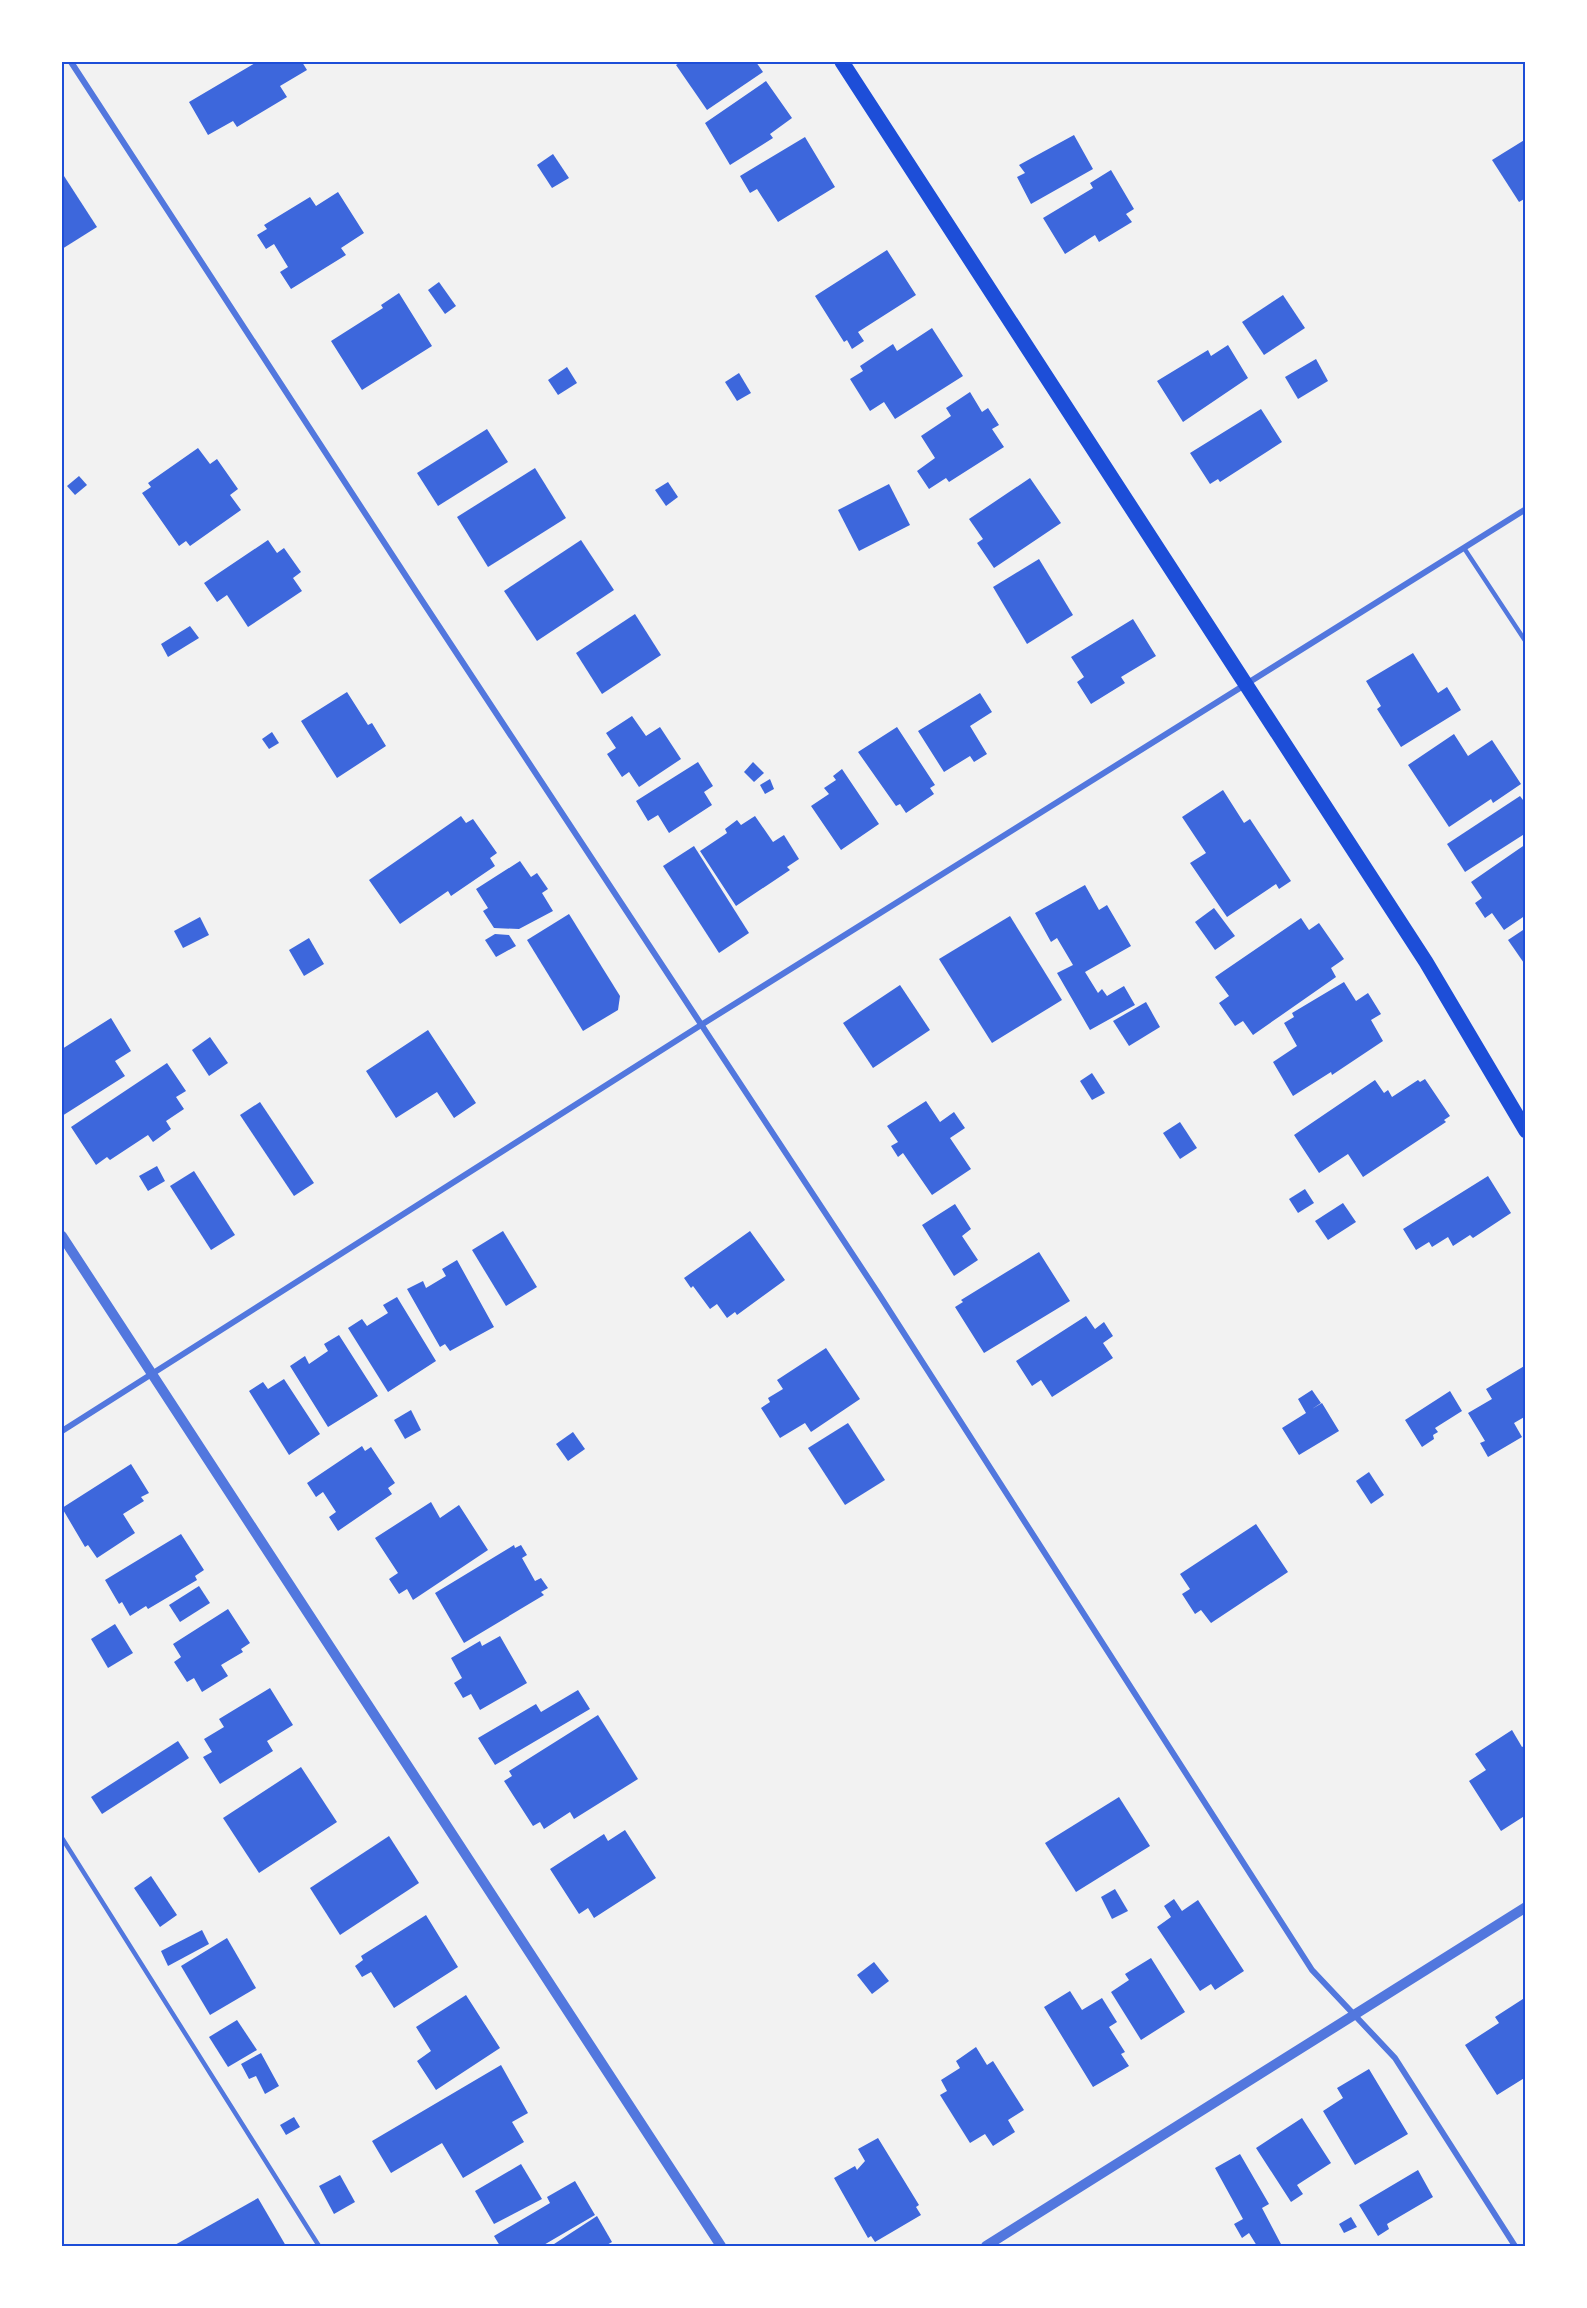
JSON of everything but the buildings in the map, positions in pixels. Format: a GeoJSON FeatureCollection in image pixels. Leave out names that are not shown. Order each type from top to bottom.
{"type":"FeatureCollection","features":[{"type":"Feature","properties":{"kind":"main road"},"geometry":{"type":"LineString","coordinates":[[842,62],[1426,962],[1526,1131]]}},
{"type":"Feature","properties":{"kind":"street"},"geometry":{"type":"LineString","coordinates":[[71,62],[880,1296],[1312,1970],[1395,2058],[1515,2247]]}},
{"type":"Feature","properties":{"kind":"street"},"geometry":{"type":"LineString","coordinates":[[62,1431],[701,1025],[1526,509]]}},
{"type":"Feature","properties":{"kind":"street"},"geometry":{"type":"LineString","coordinates":[[62,1236],[721,2247]]}},
{"type":"Feature","properties":{"kind":"street"},"geometry":{"type":"LineString","coordinates":[[986,2247],[1526,1907]]}},
{"type":"Feature","properties":{"kind":"lane"},"geometry":{"type":"LineString","coordinates":[[1464,548],[1526,642]]}},
{"type":"Feature","properties":{"kind":"lane"},"geometry":{"type":"LineString","coordinates":[[62,1838],[319,2247]]}}]}
